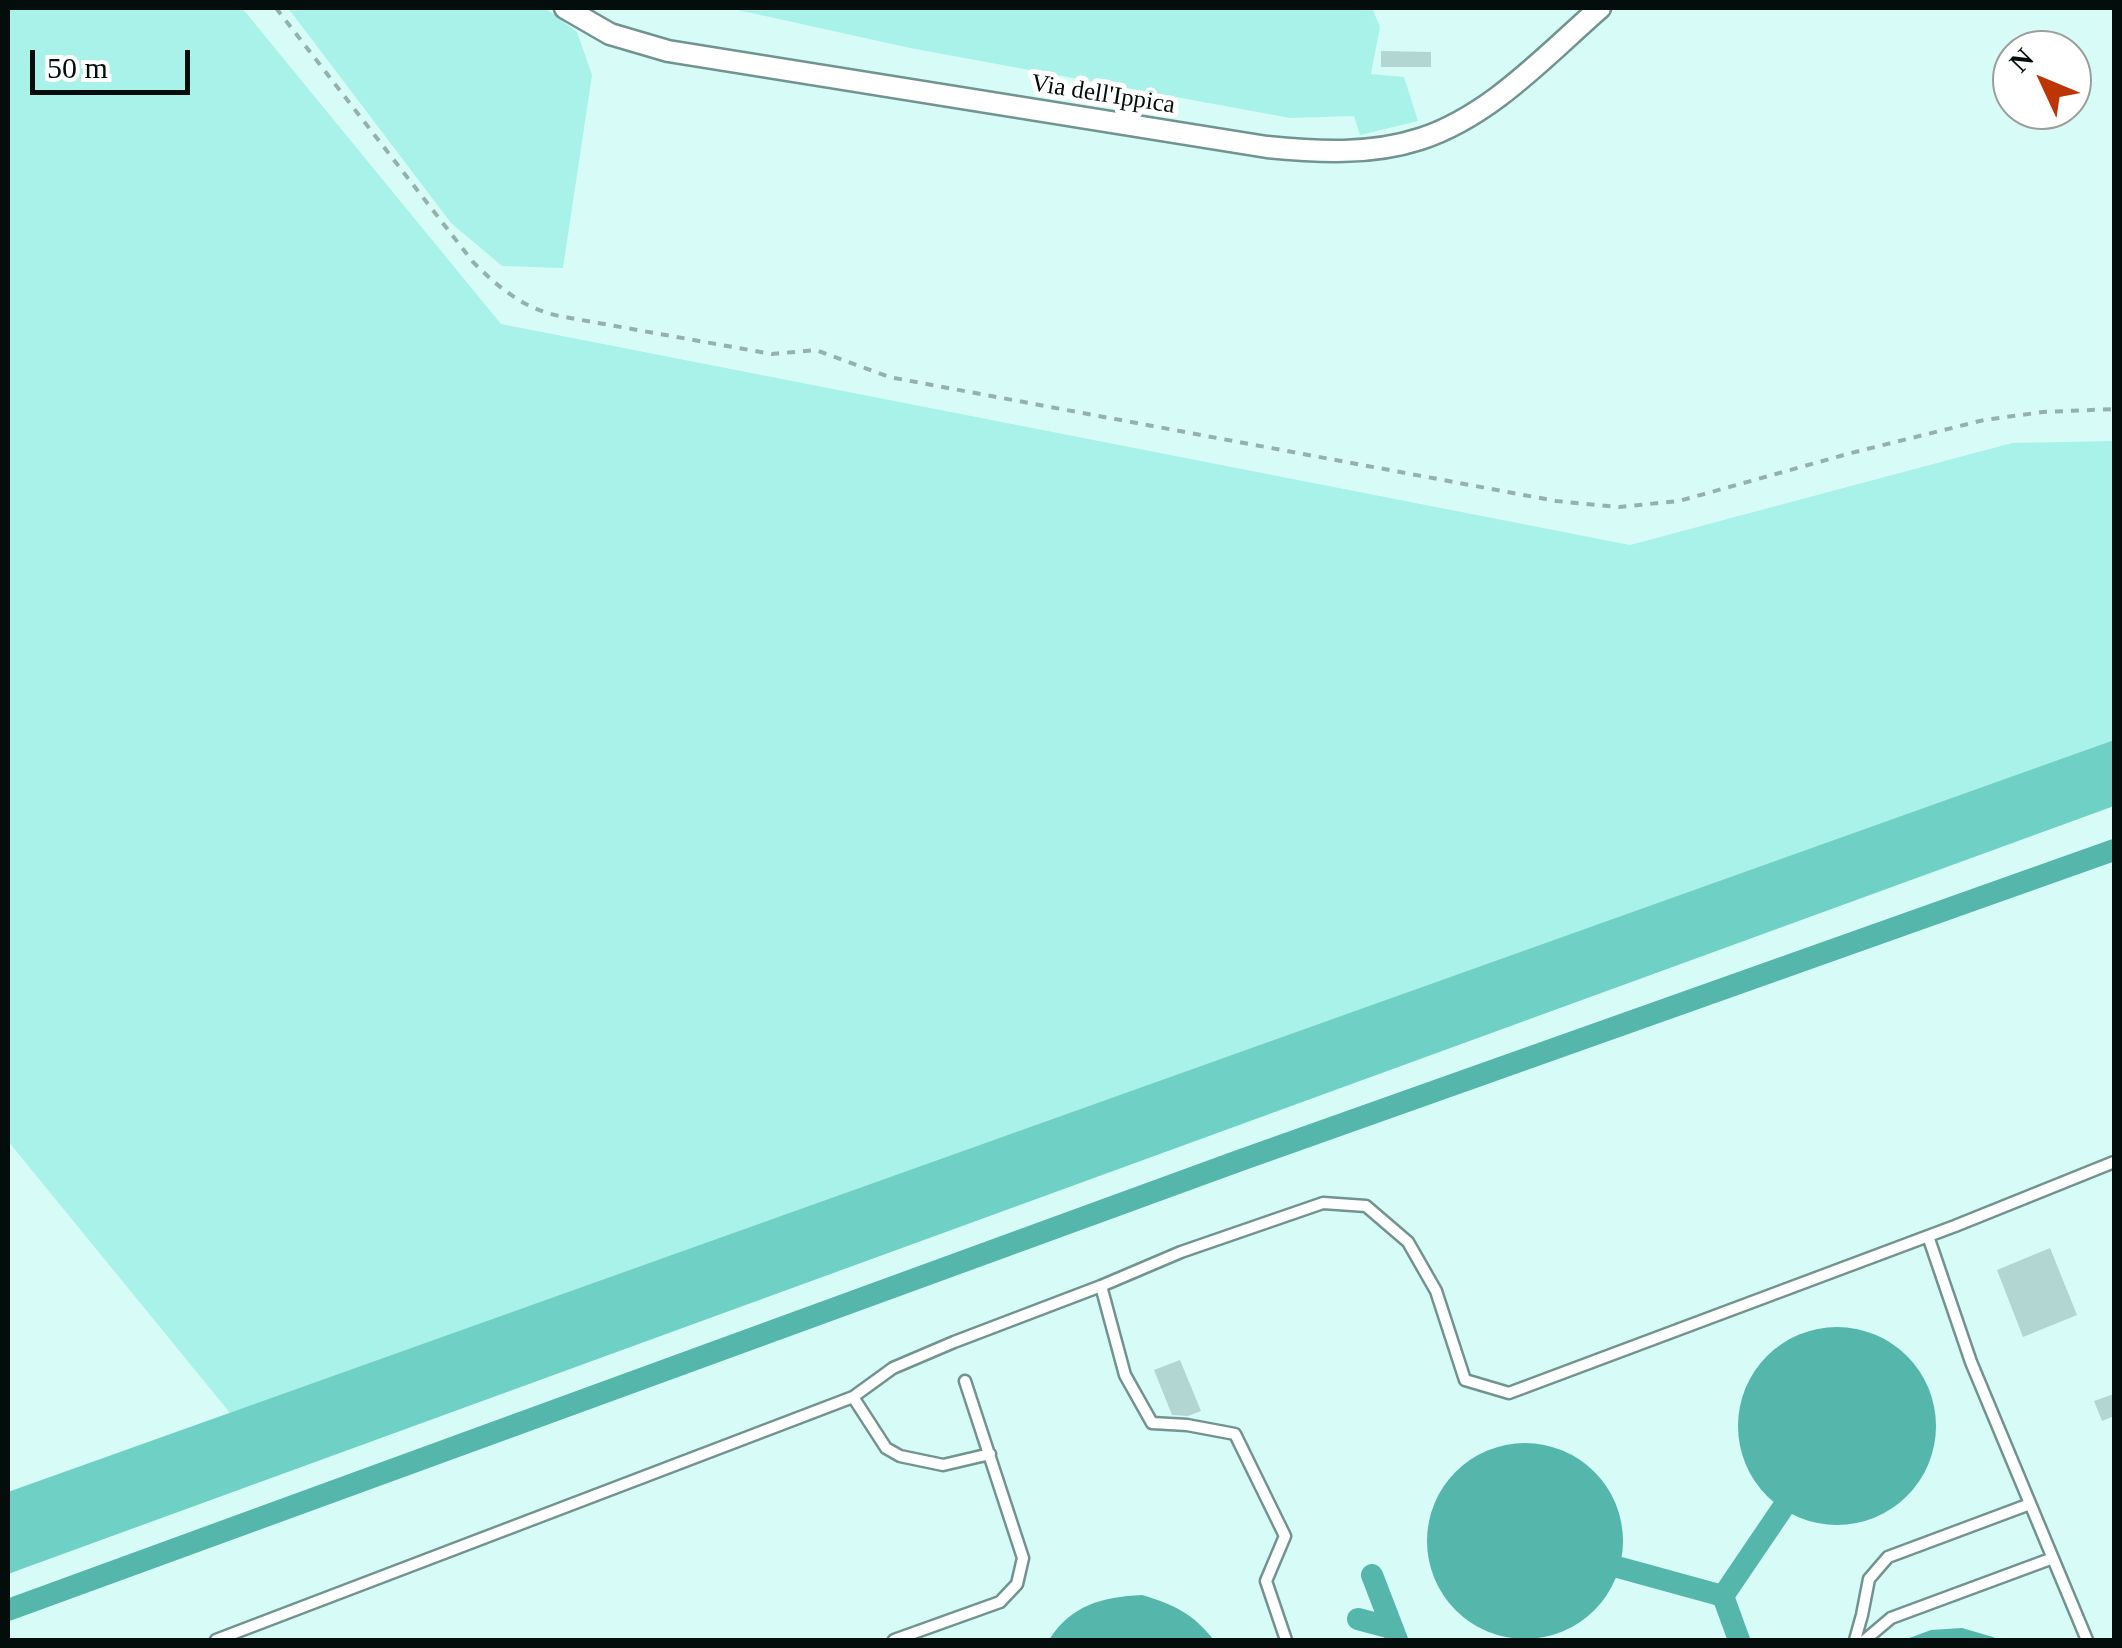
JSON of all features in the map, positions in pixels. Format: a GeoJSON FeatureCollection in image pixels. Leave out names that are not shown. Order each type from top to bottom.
{"type":"FeatureCollection","features":[{"type":"Feature","properties":{"kind":"street","name":"Via dell'Ippica"},"geometry":{"type":"LineString","coordinates":[[566,8],[610,34],[668,51],[1267,146],[1341,151],[1407,142],[1455,124],[1510,86],[1600,8]]}},
{"type":"Feature","properties":{"kind":"lane"},"geometry":{"type":"LineString","coordinates":[[216,1640],[853,1397],[893,1368],[954,1342],[1182,1252],[1324,1203],[1366,1206],[1408,1242],[1436,1291],[1465,1380],[1509,1392],[1928,1236],[2114,1162]]}},
{"type":"Feature","properties":{"kind":"lane"},"geometry":{"type":"LineString","coordinates":[[1928,1236],[1971,1362],[2087,1640]]}},
{"type":"Feature","properties":{"kind":"lane"},"geometry":{"type":"LineString","coordinates":[[1101,1286],[1125,1375],[1152,1423],[1235,1434],[1285,1536],[1266,1581],[1286,1640]]}},
{"type":"Feature","properties":{"kind":"lane"},"geometry":{"type":"LineString","coordinates":[[894,1640],[1000,1602],[1017,1584],[1023,1558],[966,1381]]}},
{"type":"Feature","properties":{"kind":"lane"},"geometry":{"type":"LineString","coordinates":[[853,1397],[886,1448],[900,1456],[942,1465],[990,1454]]}},
{"type":"Feature","properties":{"kind":"lane"},"geometry":{"type":"LineString","coordinates":[[1854,1640],[1869,1578],[1888,1557],[2030,1504]]}},
{"type":"Feature","properties":{"kind":"lane"},"geometry":{"type":"LineString","coordinates":[[1865,1640],[1891,1618],[2053,1558]]}},
{"type":"Feature","properties":{"kind":"path"},"geometry":{"type":"LineString","coordinates":[[276,8],[473,262],[521,302],[559,316],[772,354],[816,350],[890,377],[1596,506],[1641,506],[1702,496],[1984,420],[2114,409]]}},
{"type":"Feature","properties":{"kind":"shaded area"},"geometry":{"type":"Polygon","coordinates":[[[8,8],[242,8],[501,324],[1630,545],[2012,443],[2114,441],[2114,740],[230,1413],[8,1141],[8,8]]]}},
{"type":"Feature","properties":{"kind":"shaded area"},"geometry":{"type":"Polygon","coordinates":[[[288,8],[545,8],[577,32],[592,75],[563,268],[502,266],[451,223],[288,8]]]}},
{"type":"Feature","properties":{"kind":"shaded area"},"geometry":{"type":"Polygon","coordinates":[[[729,8],[1372,8],[1380,27],[1371,74],[1404,77],[1418,121],[1360,135],[1354,116],[1290,118],[910,48],[729,8]]]}},
{"type":"Feature","properties":{"kind":"shaded area"},"geometry":{"type":"Polygon","coordinates":[[[2114,740],[2114,806],[8,1574],[8,1492],[2114,740]]]}},
{"type":"Feature","properties":{"kind":"shaded area"},"geometry":{"type":"Polygon","coordinates":[[[1837,1327],[1875,1335],[1907,1356],[1928,1388],[1936,1426],[1928,1464],[1907,1496],[1875,1517],[1837,1525],[1799,1517],[1767,1496],[1746,1464],[1738,1426],[1746,1388],[1767,1356],[1799,1335],[1837,1327]]]}},
{"type":"Feature","properties":{"kind":"shaded area"},"geometry":{"type":"Polygon","coordinates":[[[1525,1443],[1563,1450],[1595,1471],[1616,1503],[1623,1541],[1616,1579],[1595,1611],[1563,1632],[1525,1639],[1487,1632],[1455,1611],[1434,1579],[1427,1541],[1434,1503],[1455,1471],[1487,1450],[1525,1443]]]}},
{"type":"Feature","properties":{"kind":"shaded area"},"geometry":{"type":"Polygon","coordinates":[[[1142,1595],[1182,1611],[1214,1640],[1049,1640],[1067,1618],[1089,1605],[1142,1595]]]}},
{"type":"Feature","properties":{"kind":"shaded area"},"geometry":{"type":"Polygon","coordinates":[[[1962,1628],[1998,1640],[1904,1640],[1931,1630],[1962,1628]]]}},
{"type":"Feature","properties":{"kind":"building"},"geometry":{"type":"Polygon","coordinates":[[[1381,51],[1431,52],[1431,67],[1381,67],[1381,51]]]}},
{"type":"Feature","properties":{"kind":"building"},"geometry":{"type":"Polygon","coordinates":[[[2050,1248],[2077,1315],[2023,1337],[1997,1270],[2050,1248]]]}},
{"type":"Feature","properties":{"kind":"building"},"geometry":{"type":"Polygon","coordinates":[[[1180,1360],[1201,1411],[1188,1416],[1172,1415],[1154,1370],[1180,1360]]]}},
{"type":"Feature","properties":{"kind":"building"},"geometry":{"type":"Polygon","coordinates":[[[2114,1394],[2114,1416],[2102,1421],[2094,1401],[2114,1394]]]}},
{"type":"Feature","properties":{"kind":"waterway"},"geometry":{"type":"LineString","coordinates":[[8,1610],[1241,1160],[2114,850]]}},
{"type":"Feature","properties":{"kind":"waterway"},"geometry":{"type":"LineString","coordinates":[[1723,1596],[1782,1509]]}},
{"type":"Feature","properties":{"kind":"waterway"},"geometry":{"type":"LineString","coordinates":[[1621,1568],[1723,1596],[1739,1640]]}},
{"type":"Feature","properties":{"kind":"waterway"},"geometry":{"type":"LineString","coordinates":[[1372,1575],[1397,1640]]}},
{"type":"Feature","properties":{"kind":"waterway"},"geometry":{"type":"LineString","coordinates":[[1358,1619],[1392,1628]]}}]}
